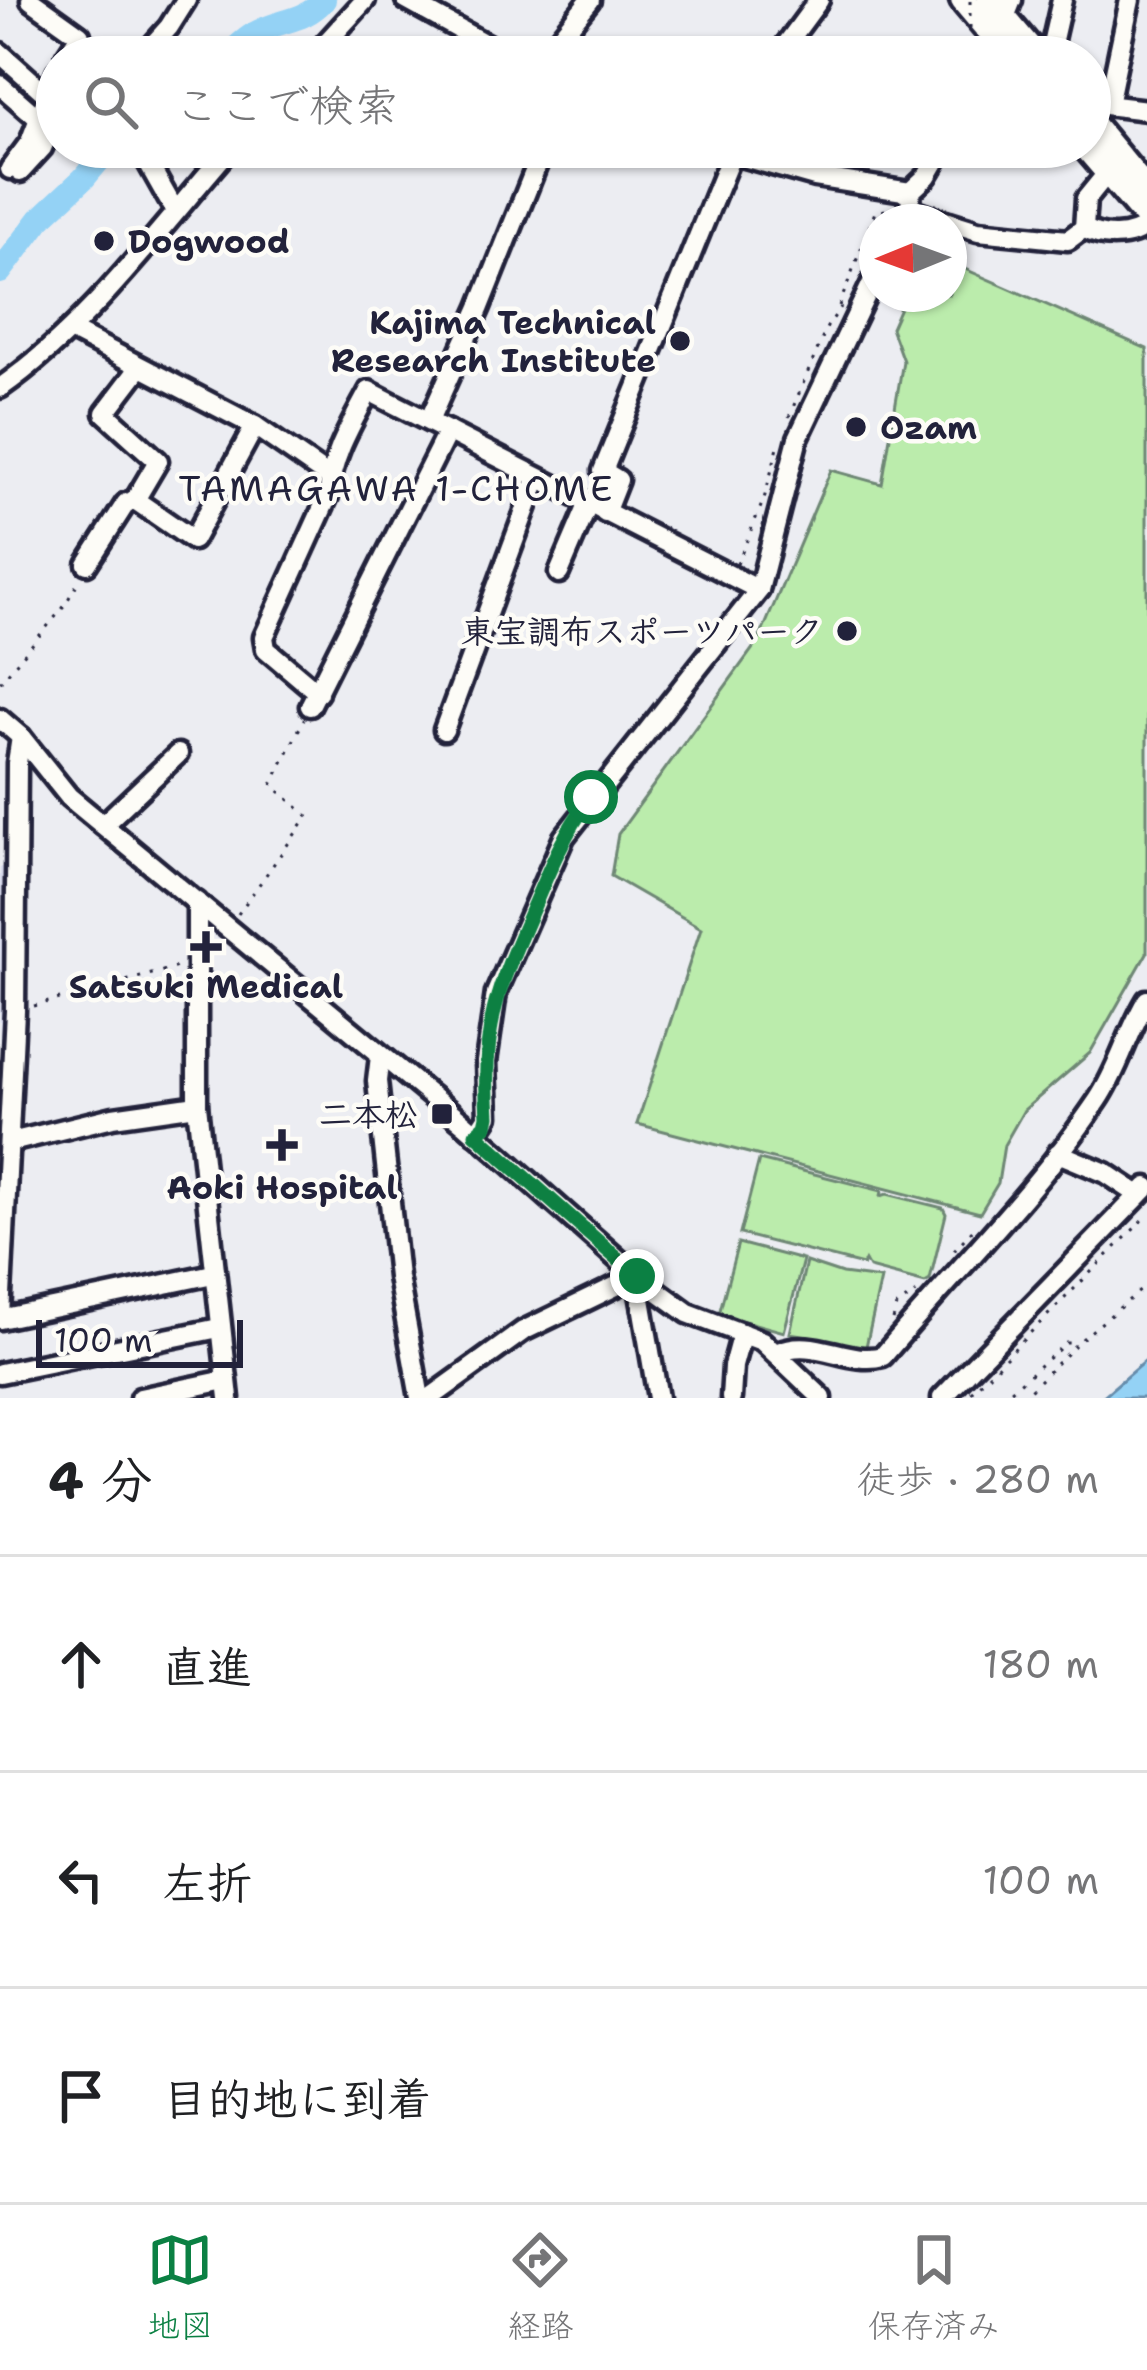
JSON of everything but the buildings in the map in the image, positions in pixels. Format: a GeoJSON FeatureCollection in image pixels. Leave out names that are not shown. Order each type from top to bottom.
{"type":"FeatureCollection","features":[{"type":"Feature","properties":{"kind":"main road"},"geometry":{"type":"LineString","coordinates":[[967,0],[1000,29]]}},
{"type":"Feature","properties":{"kind":"main road"},"geometry":{"type":"LineString","coordinates":[[1111,134],[1147,190]]}},
{"type":"Feature","properties":{"kind":"main road"},"geometry":{"type":"LineString","coordinates":[[1104,168],[1147,222]]}},
{"type":"Feature","properties":{"kind":"street"},"geometry":{"type":"LineString","coordinates":[[31,0],[79,36]]}},
{"type":"Feature","properties":{"kind":"street"},"geometry":{"type":"LineString","coordinates":[[56,18],[69,0]]}},
{"type":"Feature","properties":{"kind":"street"},"geometry":{"type":"LineString","coordinates":[[158,36],[186,0]]}},
{"type":"Feature","properties":{"kind":"street"},"geometry":{"type":"LineString","coordinates":[[332,36],[365,0]]}},
{"type":"Feature","properties":{"kind":"street"},"geometry":{"type":"LineString","coordinates":[[406,0],[471,36]]}},
{"type":"Feature","properties":{"kind":"street"},"geometry":{"type":"LineString","coordinates":[[561,36],[590,0]]}},
{"type":"Feature","properties":{"kind":"street"},"geometry":{"type":"LineString","coordinates":[[792,36],[819,0]]}},
{"type":"Feature","properties":{"kind":"street"},"geometry":{"type":"LineString","coordinates":[[1054,36],[1062,0]]}},
{"type":"Feature","properties":{"kind":"street"},"geometry":{"type":"LineString","coordinates":[[1111,62],[1130,0]]}},
{"type":"Feature","properties":{"kind":"street"},"geometry":{"type":"LineString","coordinates":[[0,53],[36,85]]}},
{"type":"Feature","properties":{"kind":"street"},"geometry":{"type":"LineString","coordinates":[[0,86],[36,109]]}},
{"type":"Feature","properties":{"kind":"street"},"geometry":{"type":"LineString","coordinates":[[1111,111],[1147,110]]}},
{"type":"Feature","properties":{"kind":"street"},"geometry":{"type":"LineString","coordinates":[[5,165],[21,172],[36,152]]}},
{"type":"Feature","properties":{"kind":"street"},"geometry":{"type":"LineString","coordinates":[[151,168],[175,211]]}},
{"type":"Feature","properties":{"kind":"street"},"geometry":{"type":"LineString","coordinates":[[0,388],[70,330],[213,168]]}},
{"type":"Feature","properties":{"kind":"street"},"geometry":{"type":"LineString","coordinates":[[429,421],[536,168]]}},
{"type":"Feature","properties":{"kind":"street"},"geometry":{"type":"LineString","coordinates":[[559,573],[618,480],[603,471],[726,168]]}},
{"type":"Feature","properties":{"kind":"street"},"geometry":{"type":"LineString","coordinates":[[782,168],[854,185],[895,204]]}},
{"type":"Feature","properties":{"kind":"street"},"geometry":{"type":"LineString","coordinates":[[907,204],[932,168]]}},
{"type":"Feature","properties":{"kind":"street"},"geometry":{"type":"LineString","coordinates":[[967,228],[1068,240],[1084,228],[1086,199],[1108,172]]}},
{"type":"Feature","properties":{"kind":"street"},"geometry":{"type":"LineString","coordinates":[[1084,228],[1126,235],[1138,233],[1147,222]]}},
{"type":"Feature","properties":{"kind":"street"},"geometry":{"type":"LineString","coordinates":[[476,1134],[488,1116],[486,1062],[496,993],[564,837],[759,590],[798,438],[859,296]]}},
{"type":"Feature","properties":{"kind":"street"},"geometry":{"type":"LineString","coordinates":[[70,330],[255,426],[330,478]]}},
{"type":"Feature","properties":{"kind":"street"},"geometry":{"type":"LineString","coordinates":[[87,564],[158,461],[106,412],[140,367]]}},
{"type":"Feature","properties":{"kind":"street"},"geometry":{"type":"LineString","coordinates":[[448,431],[314,700],[266,650],[264,637],[329,494],[330,478],[369,391],[448,431],[536,479],[759,590]]}},
{"type":"Feature","properties":{"kind":"street"},"geometry":{"type":"LineString","coordinates":[[135,500],[194,540],[255,426]]}},
{"type":"Feature","properties":{"kind":"street"},"geometry":{"type":"LineString","coordinates":[[443,730],[536,479]]}},
{"type":"Feature","properties":{"kind":"street"},"geometry":{"type":"LineString","coordinates":[[0,719],[21,737],[69,797],[476,1134],[637,1276],[688,1313],[778,1352],[822,1398]]}},
{"type":"Feature","properties":{"kind":"street"},"geometry":{"type":"LineString","coordinates":[[21,737],[11,1142],[0,1318],[213,1274]]}},
{"type":"Feature","properties":{"kind":"street"},"geometry":{"type":"LineString","coordinates":[[103,825],[178,754]]}},
{"type":"Feature","properties":{"kind":"street"},"geometry":{"type":"LineString","coordinates":[[140,1398],[227,1389],[197,1105],[196,902]]}},
{"type":"Feature","properties":{"kind":"street"},"geometry":{"type":"LineString","coordinates":[[778,1352],[789,1347],[824,1348],[873,1359],[884,1356],[1102,1096],[1147,1000]]}},
{"type":"Feature","properties":{"kind":"street"},"geometry":{"type":"LineString","coordinates":[[380,1056],[377,1081],[398,1277],[420,1398]]}},
{"type":"Feature","properties":{"kind":"street"},"geometry":{"type":"LineString","coordinates":[[11,1142],[112,1118],[197,1105]]}},
{"type":"Feature","properties":{"kind":"street"},"geometry":{"type":"LineString","coordinates":[[942,1398],[1143,1191],[1058,1153]]}},
{"type":"Feature","properties":{"kind":"street"},"geometry":{"type":"LineString","coordinates":[[430,1398],[523,1331],[637,1276]]}},
{"type":"Feature","properties":{"kind":"street"},"geometry":{"type":"LineString","coordinates":[[637,1276],[658,1398]]}},
{"type":"Feature","properties":{"kind":"street"},"geometry":{"type":"LineString","coordinates":[[0,1373],[219,1328]]}},
{"type":"Feature","properties":{"kind":"street"},"geometry":{"type":"LineString","coordinates":[[731,1398],[742,1333]]}},
{"type":"Feature","properties":{"kind":"path"},"geometry":{"type":"LineString","coordinates":[[967,0],[969,36]]}},
{"type":"Feature","properties":{"kind":"path"},"geometry":{"type":"LineString","coordinates":[[837,312],[859,248]]}},
{"type":"Feature","properties":{"kind":"path"},"geometry":{"type":"LineString","coordinates":[[0,682],[62,608],[87,564]]}},
{"type":"Feature","properties":{"kind":"path"},"geometry":{"type":"LineString","coordinates":[[227,928],[308,816],[272,785],[314,700]]}},
{"type":"Feature","properties":{"kind":"path"},"geometry":{"type":"LineString","coordinates":[[15,1011],[196,962]]}},
{"type":"Feature","properties":{"kind":"path"},"geometry":{"type":"LineString","coordinates":[[966,1398],[1147,1216]]}},
{"type":"Feature","properties":{"kind":"path"},"geometry":{"type":"LineString","coordinates":[[1022,1398],[1077,1343],[1147,1285]]}},
{"type":"Feature","properties":{"kind":"path"},"geometry":{"type":"LineString","coordinates":[[1002,1398],[1066,1343],[1077,1343]]}},
{"type":"Feature","properties":{"kind":"shaded area"},"geometry":{"type":"Polygon","coordinates":[[[13,866],[0,1147],[0,867],[13,866]]]}},
{"type":"Feature","properties":{"kind":"green space"},"geometry":{"type":"Polygon","coordinates":[[[967,270],[1147,349],[1147,953],[1090,1053],[1024,1110],[1004,1145],[998,1183],[980,1213],[637,1124],[701,928],[611,876],[618,834],[759,640],[831,470],[882,484],[903,361],[891,328],[898,312],[967,312],[967,270]]]}},
{"type":"Feature","properties":{"kind":"green space"},"geometry":{"type":"Polygon","coordinates":[[[759,1160],[882,1191],[881,1196],[943,1208],[946,1214],[930,1280],[925,1283],[869,1268],[865,1261],[863,1265],[740,1234],[759,1160]]]}},
{"type":"Feature","properties":{"kind":"green space"},"geometry":{"type":"Polygon","coordinates":[[[738,1243],[803,1260],[784,1332],[719,1314],[738,1243]]]}},
{"type":"Feature","properties":{"kind":"green space"},"geometry":{"type":"Polygon","coordinates":[[[806,1262],[842,1274],[881,1279],[865,1351],[790,1333],[806,1262]]]}},
{"type":"Feature","properties":{"kind":"water"},"geometry":{"type":"Polygon","coordinates":[[[1147,1359],[1147,1398],[1101,1398],[1147,1359]]]}},
{"type":"Feature","properties":{"kind":"waterway"},"geometry":{"type":"LineString","coordinates":[[251,36],[301,16],[324,0]]}},
{"type":"Feature","properties":{"kind":"waterway"},"geometry":{"type":"LineString","coordinates":[[0,272],[40,219],[92,168]]}},
{"type":"Feature","properties":{"kind":"place","name":"Dogwood"},"geometry":{"type":"Point","coordinates":[104,241]}},
{"type":"Feature","properties":{"kind":"place","name":"Kajima Technical Research Institute"},"geometry":{"type":"Point","coordinates":[680,341]}},
{"type":"Feature","properties":{"kind":"place","name":"Ozam"},"geometry":{"type":"Point","coordinates":[856,427]}},
{"type":"Feature","properties":{"kind":"place","name":"東宝調布スポーツパーク"},"geometry":{"type":"Point","coordinates":[847,631]}},
{"type":"Feature","properties":{"kind":"place","name":"Satsuki Medical"},"geometry":{"type":"Point","coordinates":[206,947]}},
{"type":"Feature","properties":{"kind":"place","name":"二本松"},"geometry":{"type":"Point","coordinates":[442,1114]}},
{"type":"Feature","properties":{"kind":"place","name":"Aoki Hospital"},"geometry":{"type":"Point","coordinates":[282,1145]}},
{"type":"Feature","properties":{"kind":"district","name":"TAMAGAWA 1-CHOME"},"geometry":{"type":"Point","coordinates":[397,488]}},
{"type":"Feature","properties":{"kind":"route"},"geometry":{"type":"LineString","coordinates":[[591,797],[564,837],[496,993],[486,1062],[488,1116],[476,1134],[637,1276]]}}]}
